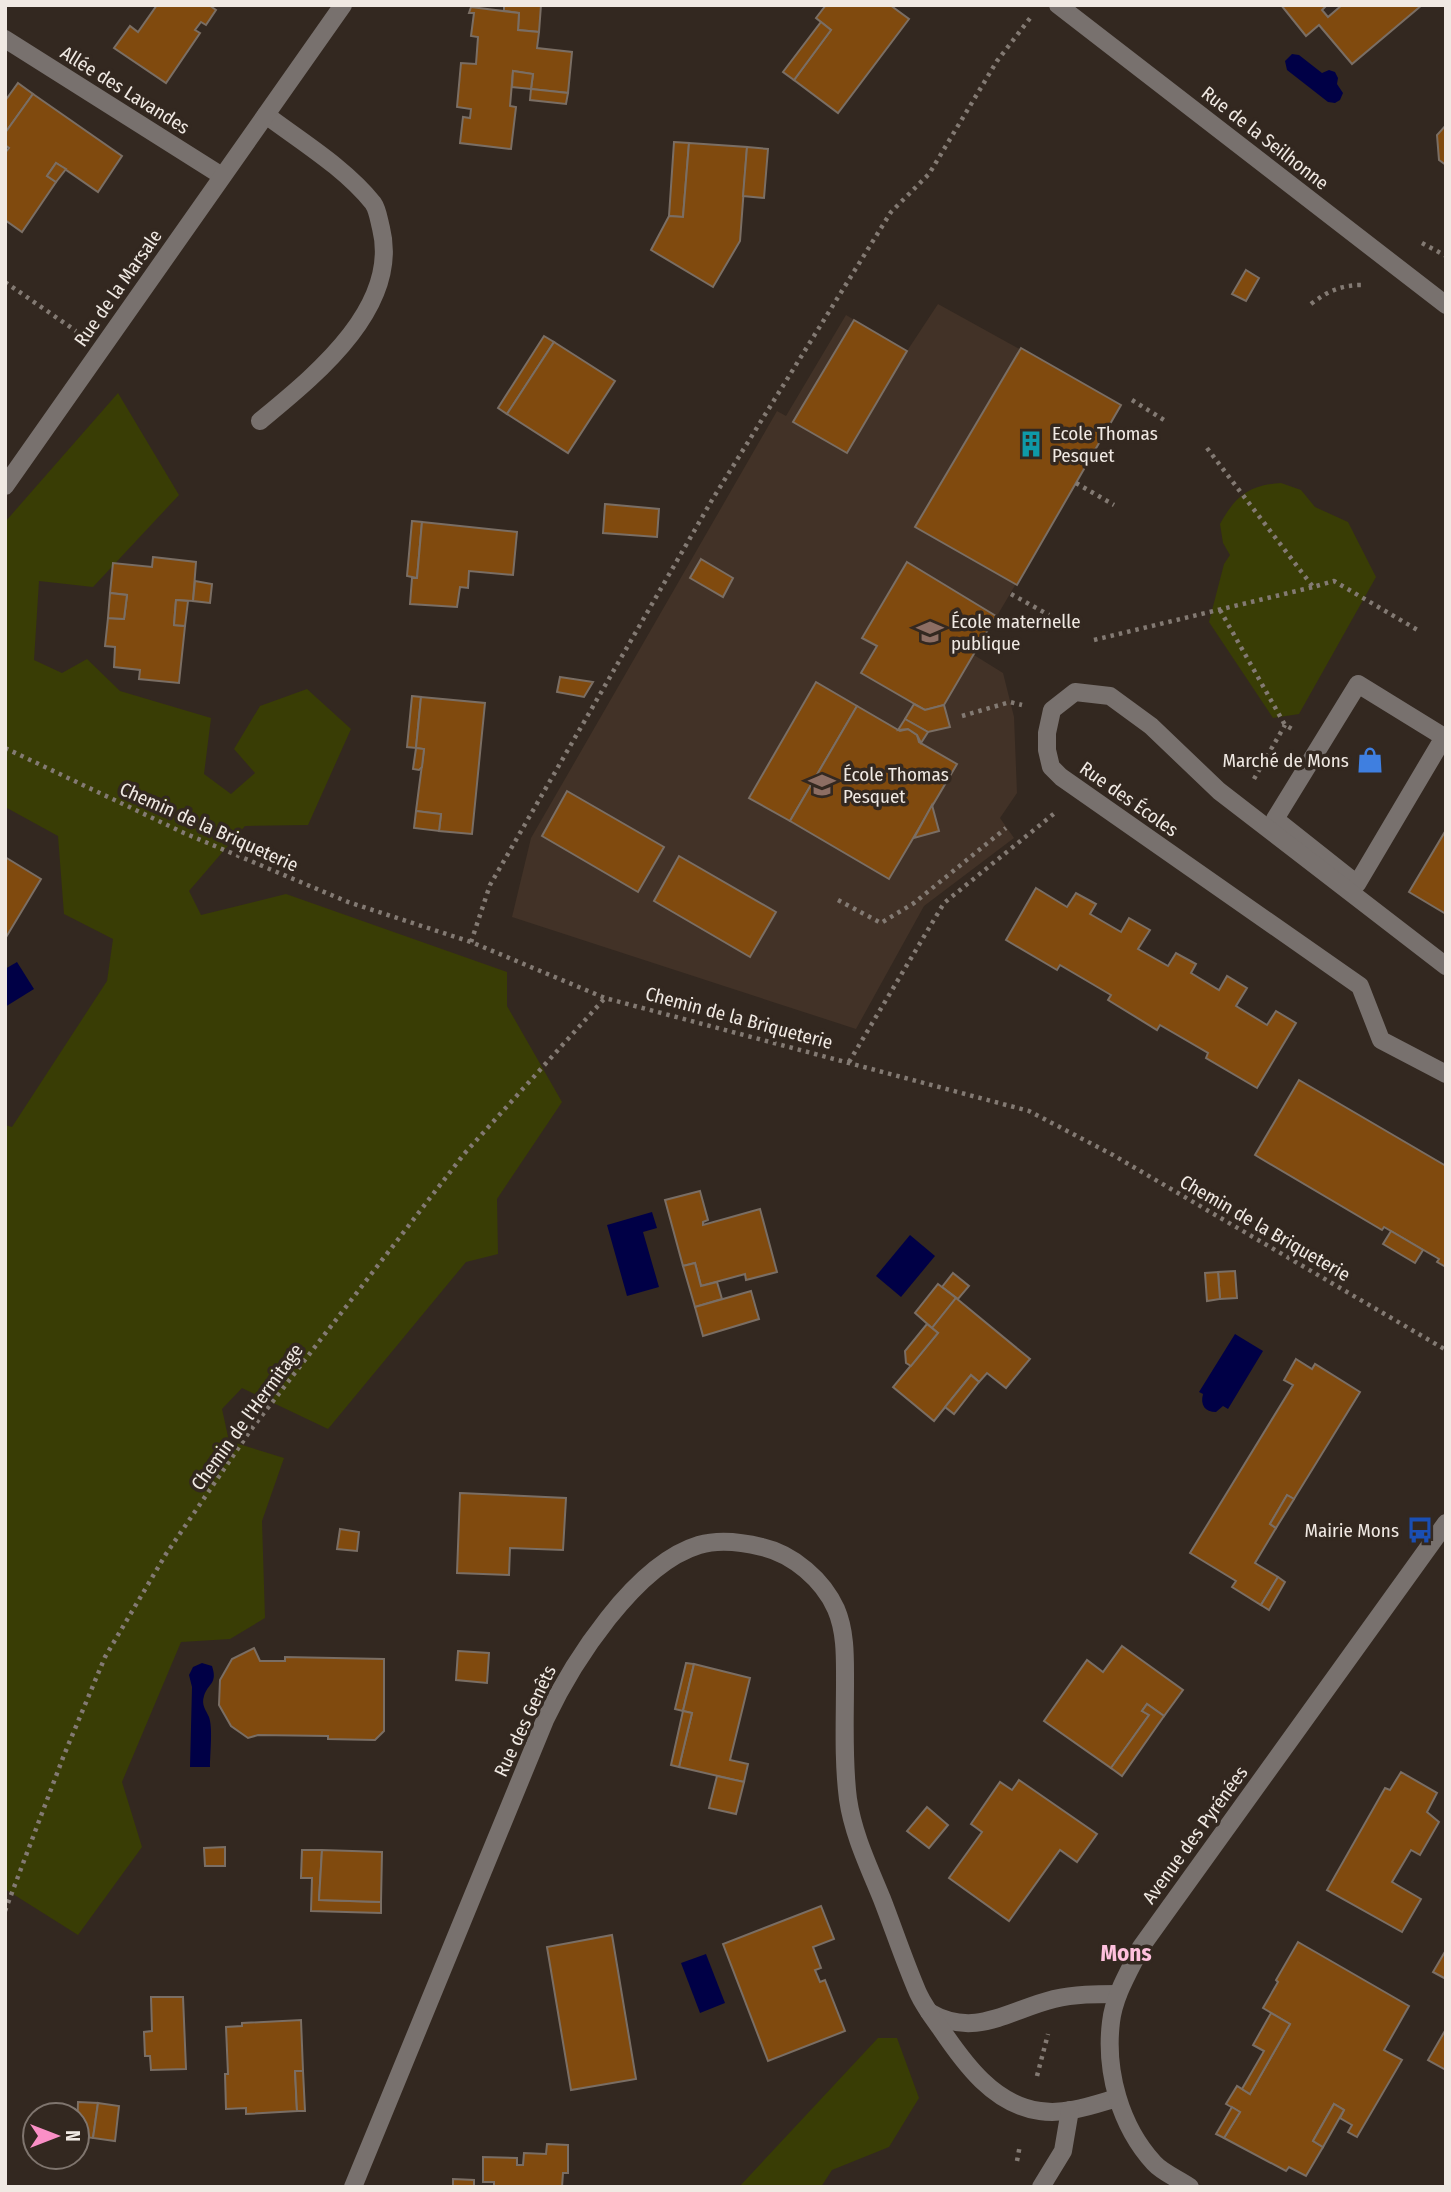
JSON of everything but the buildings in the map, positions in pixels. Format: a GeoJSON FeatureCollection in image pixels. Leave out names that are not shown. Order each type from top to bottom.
{"type":"FeatureCollection","features":[{"type":"Feature","properties":{"kind":"street","name":"Rue de la Marsale"},"geometry":{"type":"LineString","coordinates":[[5,486],[343,5]]}},
{"type":"Feature","properties":{"kind":"street","name":"Rue de la Seilhonne"},"geometry":{"type":"LineString","coordinates":[[1058,5],[1446,304]]}},
{"type":"Feature","properties":{"kind":"street","name":"Allée des Lavandes"},"geometry":{"type":"LineString","coordinates":[[5,39],[222,176]]}},
{"type":"Feature","properties":{"kind":"street"},"geometry":{"type":"LineString","coordinates":[[260,421],[313,377],[342,345],[365,312],[381,276],[384,240],[374,205],[342,172],[266,115]]}},
{"type":"Feature","properties":{"kind":"street"},"geometry":{"type":"LineString","coordinates":[[1358,684],[1444,737],[1357,884],[1275,819],[1320,746],[1358,684]]}},
{"type":"Feature","properties":{"kind":"street"},"geometry":{"type":"LineString","coordinates":[[1052,710],[1075,692],[1110,696],[1151,726],[1219,790],[1446,966]]}},
{"type":"Feature","properties":{"kind":"street","name":"Rue des Écoles"},"geometry":{"type":"LineString","coordinates":[[1052,710],[1047,733],[1051,767],[1082,792],[1360,986],[1381,1040],[1446,1074]]}},
{"type":"Feature","properties":{"kind":"street","name":"Avenue des Pyrénées"},"geometry":{"type":"LineString","coordinates":[[1190,2187],[1156,2164],[1132,2130],[1117,2098],[1110,2060],[1111,2020],[1118,1994],[1141,1947],[1446,1523]]}},
{"type":"Feature","properties":{"kind":"street","name":"Rue des Genêts"},"geometry":{"type":"LineString","coordinates":[[353,2187],[562,1684],[613,1612],[637,1587],[667,1561],[682,1551],[701,1544],[747,1543],[769,1548],[791,1558],[817,1581],[836,1609],[845,1656],[845,1762],[848,1800],[856,1832],[919,1995],[965,2065],[989,2087],[1013,2103],[1039,2111],[1070,2110],[1117,2098]]}},
{"type":"Feature","properties":{"kind":"street"},"geometry":{"type":"LineString","coordinates":[[929,2012],[944,2021],[979,2022],[1005,2018],[1057,1998],[1082,1994],[1118,1994]]}},
{"type":"Feature","properties":{"kind":"street"},"geometry":{"type":"LineString","coordinates":[[1041,2187],[1063,2151],[1070,2110]]}},
{"type":"Feature","properties":{"kind":"path"},"geometry":{"type":"LineString","coordinates":[[471,942],[490,885],[712,499],[891,212],[929,174],[997,61],[1033,15]]}},
{"type":"Feature","properties":{"kind":"path"},"geometry":{"type":"LineString","coordinates":[[5,282],[102,349]]}},
{"type":"Feature","properties":{"kind":"path"},"geometry":{"type":"LineString","coordinates":[[1311,304],[1327,291],[1347,285],[1362,285]]}},
{"type":"Feature","properties":{"kind":"path"},"geometry":{"type":"LineString","coordinates":[[1132,400],[1164,420]]}},
{"type":"Feature","properties":{"kind":"path"},"geometry":{"type":"LineString","coordinates":[[1207,448],[1313,587]]}},
{"type":"Feature","properties":{"kind":"path"},"geometry":{"type":"LineString","coordinates":[[1076,483],[1114,506]]}},
{"type":"Feature","properties":{"kind":"path"},"geometry":{"type":"LineString","coordinates":[[1094,640],[1334,581],[1421,632]]}},
{"type":"Feature","properties":{"kind":"path"},"geometry":{"type":"LineString","coordinates":[[1011,594],[1049,615]]}},
{"type":"Feature","properties":{"kind":"path"},"geometry":{"type":"LineString","coordinates":[[1220,610],[1285,725],[1320,746]]}},
{"type":"Feature","properties":{"kind":"path"},"geometry":{"type":"LineString","coordinates":[[962,716],[1010,702],[1052,710]]}},
{"type":"Feature","properties":{"kind":"path"},"geometry":{"type":"LineString","coordinates":[[1239,806],[1285,725]]}},
{"type":"Feature","properties":{"kind":"path","name":"Chemin de la Briqueterie"},"geometry":{"type":"LineString","coordinates":[[5,748],[184,833],[323,892],[471,942],[605,998],[1029,1111],[1113,1155],[1446,1350]]}},
{"type":"Feature","properties":{"kind":"path"},"geometry":{"type":"LineString","coordinates":[[849,1062],[944,903],[1082,792]]}},
{"type":"Feature","properties":{"kind":"path"},"geometry":{"type":"LineString","coordinates":[[838,900],[881,923],[914,903],[1006,828]]}},
{"type":"Feature","properties":{"kind":"path","name":"Chemin de l'Hermitage"},"geometry":{"type":"LineString","coordinates":[[5,1911],[64,1755],[105,1657],[166,1554],[250,1431],[464,1154],[605,998]]}},
{"type":"Feature","properties":{"kind":"path"},"geometry":{"type":"LineString","coordinates":[[1035,2086],[1050,2023]]}},
{"type":"Feature","properties":{"kind":"shaded area"},"geometry":{"type":"Polygon","coordinates":[[[1292,54],[1299,55],[1322,73],[1329,70],[1335,72],[1337,84],[1343,93],[1340,100],[1335,103],[1328,102],[1287,70],[1285,61],[1292,54]]]}},
{"type":"Feature","properties":{"kind":"shaded area"},"geometry":{"type":"Polygon","coordinates":[[[938,304],[1121,405],[974,655],[1003,673],[1014,717],[1017,793],[1000,818],[1014,838],[924,906],[856,1029],[512,917],[531,838],[777,411],[786,416],[846,315],[907,351],[938,304]]]}},
{"type":"Feature","properties":{"kind":"shaded area"},"geometry":{"type":"Polygon","coordinates":[[[17,962],[34,989],[5,1007],[5,969],[17,962]]]}},
{"type":"Feature","properties":{"kind":"shaded area"},"geometry":{"type":"Polygon","coordinates":[[[652,1212],[657,1228],[643,1232],[659,1287],[627,1296],[607,1225],[652,1212]]]}},
{"type":"Feature","properties":{"kind":"shaded area"},"geometry":{"type":"Polygon","coordinates":[[[910,1235],[935,1256],[901,1297],[876,1276],[910,1235]]]}},
{"type":"Feature","properties":{"kind":"shaded area"},"geometry":{"type":"Polygon","coordinates":[[[1235,1334],[1263,1351],[1228,1409],[1223,1406],[1216,1412],[1209,1411],[1203,1405],[1203,1394],[1199,1392],[1235,1334]]]}},
{"type":"Feature","properties":{"kind":"shaded area"},"geometry":{"type":"Polygon","coordinates":[[[202,1663],[212,1666],[214,1672],[203,1702],[211,1728],[210,1767],[190,1767],[192,1687],[189,1675],[193,1667],[202,1663]]]}},
{"type":"Feature","properties":{"kind":"shaded area"},"geometry":{"type":"Polygon","coordinates":[[[706,1954],[725,2003],[700,2013],[681,1963],[706,1954]]]}},
{"type":"Feature","properties":{"kind":"green space"},"geometry":{"type":"Polygon","coordinates":[[[118,393],[179,495],[93,587],[39,581],[34,660],[62,673],[87,659],[120,691],[211,718],[204,774],[231,794],[255,773],[234,749],[260,706],[307,689],[351,729],[308,825],[245,826],[189,891],[201,915],[286,894],[507,972],[507,1006],[562,1102],[497,1199],[498,1254],[466,1262],[328,1429],[242,1388],[222,1409],[229,1441],[284,1458],[262,1521],[265,1618],[230,1639],[181,1642],[122,1782],[142,1847],[78,1935],[5,1889],[5,1125],[12,1127],[107,981],[113,939],[64,914],[58,836],[7,808],[5,522],[118,393]]]}},
{"type":"Feature","properties":{"kind":"green space"},"geometry":{"type":"Polygon","coordinates":[[[1281,483],[1301,490],[1315,507],[1348,522],[1376,577],[1299,714],[1273,718],[1209,622],[1224,564],[1230,555],[1223,543],[1220,524],[1231,506],[1244,494],[1260,486],[1281,483]]]}},
{"type":"Feature","properties":{"kind":"green space"},"geometry":{"type":"Polygon","coordinates":[[[878,2038],[897,2038],[919,2098],[889,2147],[832,2170],[821,2187],[739,2187],[878,2038]]]}},
{"type":"Feature","properties":{"kind":"place","name":"Ecole Thomas Pesquet"},"geometry":{"type":"Point","coordinates":[1031,444]}},
{"type":"Feature","properties":{"kind":"place","name":"École maternelle publique"},"geometry":{"type":"Point","coordinates":[930,632]}},
{"type":"Feature","properties":{"kind":"place","name":"Marché de Mons"},"geometry":{"type":"Point","coordinates":[1370,760]}},
{"type":"Feature","properties":{"kind":"place","name":"École Thomas Pesquet"},"geometry":{"type":"Point","coordinates":[822,785]}},
{"type":"Feature","properties":{"kind":"place","name":"Mairie Mons"},"geometry":{"type":"Point","coordinates":[1420,1530]}},
{"type":"Feature","properties":{"kind":"district","name":"Mons"},"geometry":{"type":"Point","coordinates":[1126,1953]}}]}
